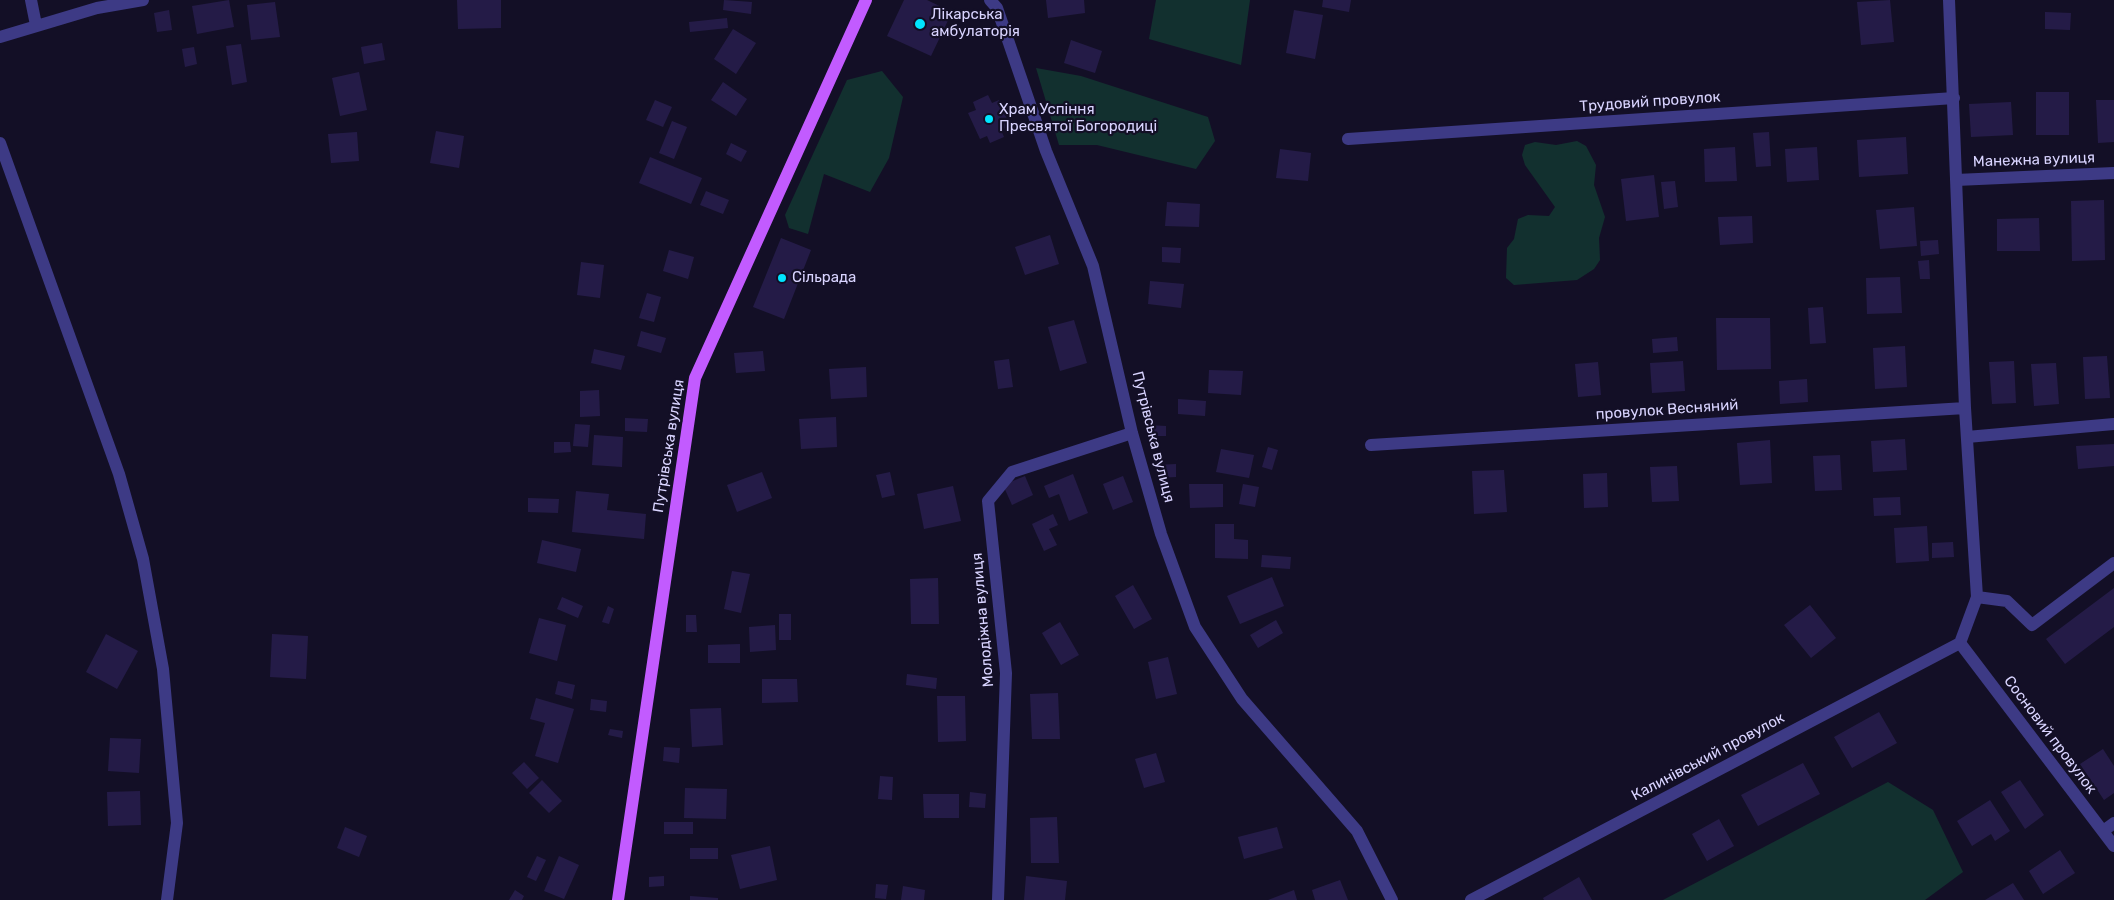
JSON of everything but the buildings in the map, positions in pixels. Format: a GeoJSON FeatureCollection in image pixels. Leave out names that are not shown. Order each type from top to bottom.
{"type":"FeatureCollection","features":[{"type":"Feature","properties":{"kind":"main road","name":"Путрівська вулиця"},"geometry":{"type":"LineString","coordinates":[[618,900],[696,378],[866,0]]}},
{"type":"Feature","properties":{"kind":"street"},"geometry":{"type":"LineString","coordinates":[[31,0],[36,25]]}},
{"type":"Feature","properties":{"kind":"street"},"geometry":{"type":"LineString","coordinates":[[0,37],[97,8],[143,0]]}},
{"type":"Feature","properties":{"kind":"street"},"geometry":{"type":"LineString","coordinates":[[1949,0],[1965,408],[1977,597],[1960,643]]}},
{"type":"Feature","properties":{"kind":"street","name":"Путрівська вулиця"},"geometry":{"type":"LineString","coordinates":[[995,3],[1046,151],[1094,266],[1132,432],[1161,534],[1195,627],[1242,699],[1357,831],[1392,900]]}},
{"type":"Feature","properties":{"kind":"street","name":"Трудовий провулок"},"geometry":{"type":"LineString","coordinates":[[1348,139],[1954,98]]}},
{"type":"Feature","properties":{"kind":"street"},"geometry":{"type":"LineString","coordinates":[[0,143],[119,474],[143,559],[163,669],[177,823],[167,900]]}},
{"type":"Feature","properties":{"kind":"street","name":"Манежна вулиця"},"geometry":{"type":"LineString","coordinates":[[1956,180],[2114,173]]}},
{"type":"Feature","properties":{"kind":"street","name":"провулок Весняний"},"geometry":{"type":"LineString","coordinates":[[1371,445],[1965,408]]}},
{"type":"Feature","properties":{"kind":"street"},"geometry":{"type":"LineString","coordinates":[[1967,437],[2114,424]]}},
{"type":"Feature","properties":{"kind":"street","name":"Молодіжна вулиця"},"geometry":{"type":"LineString","coordinates":[[998,900],[1006,673],[988,501],[1012,472],[1132,432]]}},
{"type":"Feature","properties":{"kind":"street"},"geometry":{"type":"LineString","coordinates":[[1977,597],[2007,601],[2032,624],[2114,563]]}},
{"type":"Feature","properties":{"kind":"street","name":"Сосновий провулок"},"geometry":{"type":"LineString","coordinates":[[1960,643],[2114,846]]}},
{"type":"Feature","properties":{"kind":"street","name":"Калинівський провулок"},"geometry":{"type":"LineString","coordinates":[[1470,900],[1960,643]]}},
{"type":"Feature","properties":{"kind":"street"},"geometry":{"type":"LineString","coordinates":[[2103,831],[2114,823]]}},
{"type":"Feature","properties":{"kind":"green space"},"geometry":{"type":"Polygon","coordinates":[[[1156,0],[1250,0],[1241,65],[1149,39],[1156,0]]]}},
{"type":"Feature","properties":{"kind":"green space"},"geometry":{"type":"Polygon","coordinates":[[[1036,68],[1081,76],[1208,117],[1215,141],[1196,169],[1097,145],[1059,145],[1036,68]]]}},
{"type":"Feature","properties":{"kind":"green space"},"geometry":{"type":"Polygon","coordinates":[[[882,71],[903,97],[889,158],[870,192],[824,174],[808,234],[789,228],[785,215],[847,80],[882,71]]]}},
{"type":"Feature","properties":{"kind":"green space"},"geometry":{"type":"Polygon","coordinates":[[[1577,141],[1586,146],[1596,165],[1594,185],[1605,217],[1599,238],[1600,260],[1594,269],[1577,280],[1514,285],[1506,278],[1507,248],[1514,239],[1518,219],[1528,215],[1549,216],[1555,207],[1525,165],[1522,155],[1525,145],[1535,142],[1556,145],[1577,141]]]}},
{"type":"Feature","properties":{"kind":"green space"},"geometry":{"type":"Polygon","coordinates":[[[1888,782],[1933,810],[1963,872],[1925,900],[1663,900],[1888,782]]]}},
{"type":"Feature","properties":{"kind":"place","name":"Лікарська амбулаторія"},"geometry":{"type":"Point","coordinates":[920,24]}},
{"type":"Feature","properties":{"kind":"place","name":"Храм Успіння Пресвятої Богородиці"},"geometry":{"type":"Point","coordinates":[989,119]}},
{"type":"Feature","properties":{"kind":"place","name":"Сільрада"},"geometry":{"type":"Point","coordinates":[782,278]}}]}
